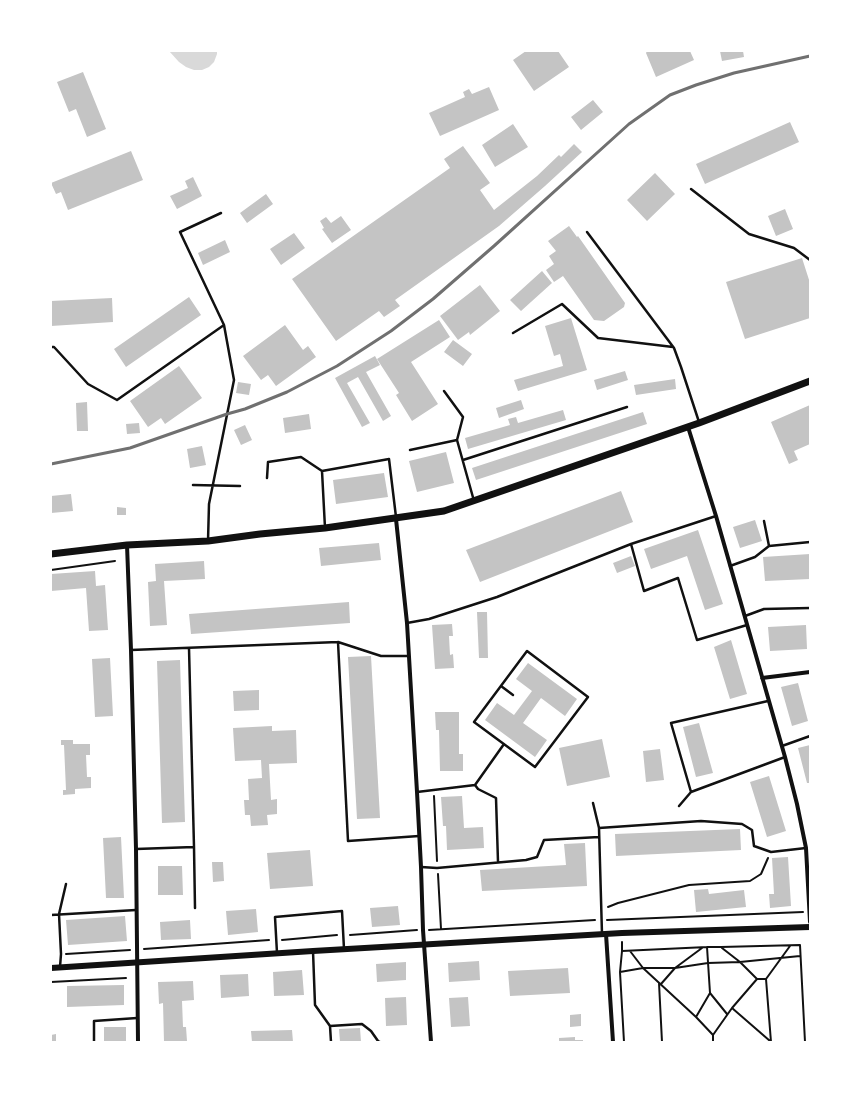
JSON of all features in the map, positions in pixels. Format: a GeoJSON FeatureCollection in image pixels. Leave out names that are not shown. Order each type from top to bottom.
{"type":"FeatureCollection","features":[{"type":"Feature","properties":{"kind":"main road"},"geometry":{"type":"LineString","coordinates":[[51,554],[127,546],[208,541],[396,519],[444,511],[688,427],[810,381]]}},
{"type":"Feature","properties":{"kind":"street"},"geometry":{"type":"LineString","coordinates":[[688,427],[745,616],[797,804],[808,864],[810,922]]}},
{"type":"Feature","properties":{"kind":"street"},"geometry":{"type":"LineString","coordinates":[[396,519],[407,623],[421,867],[422,930],[432,1042]]}},
{"type":"Feature","properties":{"kind":"street"},"geometry":{"type":"LineString","coordinates":[[127,546],[136,849],[138,1042]]}},
{"type":"Feature","properties":{"kind":"street"},"geometry":{"type":"LineString","coordinates":[[762,678],[810,672]]}},
{"type":"Feature","properties":{"kind":"street"},"geometry":{"type":"LineString","coordinates":[[51,968],[604,934],[810,927]]}},
{"type":"Feature","properties":{"kind":"street"},"geometry":{"type":"LineString","coordinates":[[604,934],[613,1042]]}},
{"type":"Feature","properties":{"kind":"lane"},"geometry":{"type":"LineString","coordinates":[[691,188],[749,234],[794,248],[810,260]]}},
{"type":"Feature","properties":{"kind":"lane"},"geometry":{"type":"LineString","coordinates":[[208,541],[209,504],[234,380],[224,325],[180,232],[221,212]]}},
{"type":"Feature","properties":{"kind":"lane"},"geometry":{"type":"LineString","coordinates":[[587,232],[674,348],[699,423]]}},
{"type":"Feature","properties":{"kind":"lane"},"geometry":{"type":"LineString","coordinates":[[513,332],[562,304],[598,338],[674,348]]}},
{"type":"Feature","properties":{"kind":"lane"},"geometry":{"type":"LineString","coordinates":[[51,347],[54,347],[88,384],[117,400],[224,325]]}},
{"type":"Feature","properties":{"kind":"lane"},"geometry":{"type":"LineString","coordinates":[[444,390],[463,417],[457,440],[474,501]]}},
{"type":"Feature","properties":{"kind":"lane"},"geometry":{"type":"LineString","coordinates":[[463,460],[627,407]]}},
{"type":"Feature","properties":{"kind":"lane"},"geometry":{"type":"LineString","coordinates":[[410,450],[457,440]]}},
{"type":"Feature","properties":{"kind":"lane"},"geometry":{"type":"LineString","coordinates":[[267,478],[268,462],[301,457],[322,470],[389,459],[396,519]]}},
{"type":"Feature","properties":{"kind":"lane"},"geometry":{"type":"LineString","coordinates":[[322,470],[325,528]]}},
{"type":"Feature","properties":{"kind":"lane"},"geometry":{"type":"LineString","coordinates":[[193,485],[240,486]]}},
{"type":"Feature","properties":{"kind":"lane"},"geometry":{"type":"LineString","coordinates":[[407,623],[429,619],[497,597],[631,544],[716,516]]}},
{"type":"Feature","properties":{"kind":"lane"},"geometry":{"type":"LineString","coordinates":[[764,521],[769,546]]}},
{"type":"Feature","properties":{"kind":"lane"},"geometry":{"type":"LineString","coordinates":[[730,566],[756,557],[769,546],[810,542]]}},
{"type":"Feature","properties":{"kind":"lane"},"geometry":{"type":"LineString","coordinates":[[631,544],[644,591],[678,578],[697,640],[747,625]]}},
{"type":"Feature","properties":{"kind":"lane"},"geometry":{"type":"LineString","coordinates":[[745,616],[764,609],[810,608]]}},
{"type":"Feature","properties":{"kind":"lane"},"geometry":{"type":"LineString","coordinates":[[131,650],[338,642],[381,656],[408,656]]}},
{"type":"Feature","properties":{"kind":"lane"},"geometry":{"type":"LineString","coordinates":[[338,642],[348,841],[419,836]]}},
{"type":"Feature","properties":{"kind":"lane"},"geometry":{"type":"LineString","coordinates":[[189,648],[195,908]]}},
{"type":"Feature","properties":{"kind":"lane"},"geometry":{"type":"LineString","coordinates":[[527,651],[588,697],[535,767],[504,744],[474,722],[527,651]]}},
{"type":"Feature","properties":{"kind":"lane"},"geometry":{"type":"LineString","coordinates":[[501,686],[513,695]]}},
{"type":"Feature","properties":{"kind":"lane"},"geometry":{"type":"LineString","coordinates":[[691,792],[671,723],[768,701]]}},
{"type":"Feature","properties":{"kind":"lane"},"geometry":{"type":"LineString","coordinates":[[781,746],[810,736]]}},
{"type":"Feature","properties":{"kind":"lane"},"geometry":{"type":"LineString","coordinates":[[417,792],[475,785],[504,744]]}},
{"type":"Feature","properties":{"kind":"lane"},"geometry":{"type":"LineString","coordinates":[[679,806],[691,792],[785,757]]}},
{"type":"Feature","properties":{"kind":"lane"},"geometry":{"type":"LineString","coordinates":[[475,785],[478,789],[496,798],[498,862]]}},
{"type":"Feature","properties":{"kind":"lane"},"geometry":{"type":"LineString","coordinates":[[593,803],[599,828],[602,910],[601,920],[604,934]]}},
{"type":"Feature","properties":{"kind":"lane"},"geometry":{"type":"LineString","coordinates":[[599,828],[701,821],[742,824],[752,830],[754,846],[771,852],[806,848]]}},
{"type":"Feature","properties":{"kind":"lane"},"geometry":{"type":"LineString","coordinates":[[421,867],[437,868],[526,860],[537,857],[544,840],[599,837]]}},
{"type":"Feature","properties":{"kind":"lane"},"geometry":{"type":"LineString","coordinates":[[136,849],[194,847]]}},
{"type":"Feature","properties":{"kind":"lane"},"geometry":{"type":"LineString","coordinates":[[60,968],[61,954],[59,914],[66,884]]}},
{"type":"Feature","properties":{"kind":"lane"},"geometry":{"type":"LineString","coordinates":[[51,915],[136,910]]}},
{"type":"Feature","properties":{"kind":"lane"},"geometry":{"type":"LineString","coordinates":[[277,953],[276,917],[342,911],[344,949]]}},
{"type":"Feature","properties":{"kind":"lane"},"geometry":{"type":"LineString","coordinates":[[313,951],[315,1005],[330,1026],[331,1042]]}},
{"type":"Feature","properties":{"kind":"lane"},"geometry":{"type":"LineString","coordinates":[[94,1042],[94,1020],[137,1018]]}},
{"type":"Feature","properties":{"kind":"lane"},"geometry":{"type":"LineString","coordinates":[[330,1026],[362,1024],[371,1031],[380,1042]]}},
{"type":"Feature","properties":{"kind":"path"},"geometry":{"type":"LineString","coordinates":[[51,570],[115,561]]}},
{"type":"Feature","properties":{"kind":"path"},"geometry":{"type":"LineString","coordinates":[[433,791],[441,929]]}},
{"type":"Feature","properties":{"kind":"path"},"geometry":{"type":"LineString","coordinates":[[602,910],[618,903],[689,885],[750,881],[761,874],[771,852]]}},
{"type":"Feature","properties":{"kind":"path"},"geometry":{"type":"LineString","coordinates":[[61,954],[422,930],[601,920],[809,911]]}},
{"type":"Feature","properties":{"kind":"path"},"geometry":{"type":"LineString","coordinates":[[624,1042],[620,972],[622,952],[703,947],[800,945],[805,1042]]}},
{"type":"Feature","properties":{"kind":"path"},"geometry":{"type":"LineString","coordinates":[[771,1042],[766,979],[790,946]]}},
{"type":"Feature","properties":{"kind":"path"},"geometry":{"type":"LineString","coordinates":[[662,1042],[660,984],[675,968],[703,947]]}},
{"type":"Feature","properties":{"kind":"path"},"geometry":{"type":"LineString","coordinates":[[696,1017],[710,993],[707,947]]}},
{"type":"Feature","properties":{"kind":"path"},"geometry":{"type":"LineString","coordinates":[[721,947],[740,962],[757,979],[766,979]]}},
{"type":"Feature","properties":{"kind":"path"},"geometry":{"type":"LineString","coordinates":[[630,951],[643,968],[696,1017],[713,1035],[714,1042]]}},
{"type":"Feature","properties":{"kind":"path"},"geometry":{"type":"LineString","coordinates":[[620,972],[643,968],[675,968],[708,963],[740,962],[800,956]]}},
{"type":"Feature","properties":{"kind":"path"},"geometry":{"type":"LineString","coordinates":[[51,982],[126,978]]}},
{"type":"Feature","properties":{"kind":"path"},"geometry":{"type":"LineString","coordinates":[[713,1035],[727,1014],[757,979]]}},
{"type":"Feature","properties":{"kind":"path"},"geometry":{"type":"LineString","coordinates":[[710,993],[727,1014]]}},
{"type":"Feature","properties":{"kind":"path"},"geometry":{"type":"LineString","coordinates":[[732,1008],[771,1042]]}},
{"type":"Feature","properties":{"kind":"shaded area"},"geometry":{"type":"Polygon","coordinates":[[[169,51],[217,51],[217,54],[214,62],[209,67],[202,70],[194,70],[179,62],[169,51]]]}},
{"type":"Feature","properties":{"kind":"building"},"geometry":{"type":"Polygon","coordinates":[[[526,51],[558,51],[569,67],[534,91],[513,60],[526,51]]]}},
{"type":"Feature","properties":{"kind":"building"},"geometry":{"type":"Polygon","coordinates":[[[647,51],[690,51],[694,60],[656,77],[646,53],[647,51]]]}},
{"type":"Feature","properties":{"kind":"building"},"geometry":{"type":"Polygon","coordinates":[[[720,51],[743,51],[744,57],[722,61],[720,51]]]}},
{"type":"Feature","properties":{"kind":"building"},"geometry":{"type":"Polygon","coordinates":[[[83,72],[106,129],[87,137],[76,109],[69,112],[57,82],[83,72]]]}},
{"type":"Feature","properties":{"kind":"building"},"geometry":{"type":"Polygon","coordinates":[[[489,87],[499,110],[440,136],[429,113],[465,97],[463,92],[469,89],[472,94],[489,87]]]}},
{"type":"Feature","properties":{"kind":"building"},"geometry":{"type":"Polygon","coordinates":[[[593,100],[603,112],[581,130],[571,117],[593,100]]]}},
{"type":"Feature","properties":{"kind":"building"},"geometry":{"type":"Polygon","coordinates":[[[790,122],[799,142],[705,184],[696,164],[790,122]]]}},
{"type":"Feature","properties":{"kind":"building"},"geometry":{"type":"Polygon","coordinates":[[[513,124],[528,147],[495,167],[482,145],[513,124]]]}},
{"type":"Feature","properties":{"kind":"building"},"geometry":{"type":"Polygon","coordinates":[[[574,144],[582,152],[499,226],[395,300],[400,306],[384,317],[379,311],[336,341],[292,279],[450,168],[444,159],[463,146],[490,183],[480,190],[494,210],[537,176],[559,155],[561,157],[574,144]]]}},
{"type":"Feature","properties":{"kind":"building"},"geometry":{"type":"Polygon","coordinates":[[[131,151],[143,180],[68,210],[61,192],[56,194],[51,183],[131,151]]]}},
{"type":"Feature","properties":{"kind":"building"},"geometry":{"type":"Polygon","coordinates":[[[655,173],[675,194],[647,221],[627,200],[655,173]]]}},
{"type":"Feature","properties":{"kind":"building"},"geometry":{"type":"Polygon","coordinates":[[[193,177],[202,196],[177,209],[170,196],[188,188],[185,181],[193,177]]]}},
{"type":"Feature","properties":{"kind":"building"},"geometry":{"type":"Polygon","coordinates":[[[266,194],[273,204],[247,223],[240,213],[266,194]]]}},
{"type":"Feature","properties":{"kind":"building"},"geometry":{"type":"Polygon","coordinates":[[[785,209],[793,229],[776,236],[768,216],[785,209]]]}},
{"type":"Feature","properties":{"kind":"building"},"geometry":{"type":"Polygon","coordinates":[[[341,216],[351,230],[332,243],[322,229],[324,228],[320,221],[326,217],[331,223],[341,216]]]}},
{"type":"Feature","properties":{"kind":"building"},"geometry":{"type":"Polygon","coordinates":[[[569,226],[577,237],[578,236],[625,303],[624,307],[604,321],[594,320],[563,276],[554,282],[546,270],[554,264],[549,256],[556,251],[548,241],[569,226]]]}},
{"type":"Feature","properties":{"kind":"building"},"geometry":{"type":"Polygon","coordinates":[[[294,233],[305,248],[281,265],[270,249],[294,233]]]}},
{"type":"Feature","properties":{"kind":"building"},"geometry":{"type":"Polygon","coordinates":[[[225,240],[230,252],[203,265],[198,253],[225,240]]]}},
{"type":"Feature","properties":{"kind":"building"},"geometry":{"type":"Polygon","coordinates":[[[802,258],[810,283],[810,318],[745,339],[726,282],[802,258]]]}},
{"type":"Feature","properties":{"kind":"building"},"geometry":{"type":"Polygon","coordinates":[[[542,271],[552,283],[521,311],[510,300],[542,271]]]}},
{"type":"Feature","properties":{"kind":"building"},"geometry":{"type":"Polygon","coordinates":[[[480,285],[500,311],[470,335],[469,332],[458,340],[440,316],[480,285]]]}},
{"type":"Feature","properties":{"kind":"building"},"geometry":{"type":"Polygon","coordinates":[[[189,297],[201,315],[126,367],[114,349],[189,297]]]}},
{"type":"Feature","properties":{"kind":"building"},"geometry":{"type":"Polygon","coordinates":[[[112,298],[113,322],[51,326],[51,301],[112,298]]]}},
{"type":"Feature","properties":{"kind":"building"},"geometry":{"type":"Polygon","coordinates":[[[571,318],[587,370],[518,391],[514,380],[563,366],[560,354],[554,356],[545,326],[571,318]]]}},
{"type":"Feature","properties":{"kind":"building"},"geometry":{"type":"Polygon","coordinates":[[[439,320],[450,337],[411,362],[438,404],[412,421],[396,395],[399,393],[377,359],[439,320]]]}},
{"type":"Feature","properties":{"kind":"building"},"geometry":{"type":"Polygon","coordinates":[[[285,325],[303,350],[308,346],[316,357],[276,386],[268,375],[261,380],[243,356],[285,325]]]}},
{"type":"Feature","properties":{"kind":"building"},"geometry":{"type":"Polygon","coordinates":[[[453,340],[472,354],[463,366],[444,352],[453,340]]]}},
{"type":"Feature","properties":{"kind":"building"},"geometry":{"type":"Polygon","coordinates":[[[375,356],[380,365],[366,372],[391,416],[383,421],[358,377],[347,383],[370,423],[362,427],[335,378],[375,356]]]}},
{"type":"Feature","properties":{"kind":"building"},"geometry":{"type":"Polygon","coordinates":[[[179,366],[202,398],[165,424],[161,418],[148,427],[130,401],[179,366]]]}},
{"type":"Feature","properties":{"kind":"building"},"geometry":{"type":"Polygon","coordinates":[[[625,371],[628,380],[597,390],[594,380],[625,371]]]}},
{"type":"Feature","properties":{"kind":"building"},"geometry":{"type":"Polygon","coordinates":[[[675,379],[676,389],[636,395],[634,385],[675,379]]]}},
{"type":"Feature","properties":{"kind":"building"},"geometry":{"type":"Polygon","coordinates":[[[238,382],[251,384],[249,395],[236,393],[238,382]]]}},
{"type":"Feature","properties":{"kind":"building"},"geometry":{"type":"Polygon","coordinates":[[[521,400],[524,409],[499,418],[496,408],[521,400]]]}},
{"type":"Feature","properties":{"kind":"building"},"geometry":{"type":"Polygon","coordinates":[[[87,402],[88,431],[77,431],[76,403],[87,402]]]}},
{"type":"Feature","properties":{"kind":"building"},"geometry":{"type":"Polygon","coordinates":[[[810,405],[810,444],[794,451],[798,460],[789,464],[771,422],[810,405]]]}},
{"type":"Feature","properties":{"kind":"building"},"geometry":{"type":"Polygon","coordinates":[[[563,410],[566,420],[468,449],[465,438],[510,425],[508,419],[516,417],[518,423],[563,410]]]}},
{"type":"Feature","properties":{"kind":"building"},"geometry":{"type":"Polygon","coordinates":[[[643,412],[647,424],[476,480],[472,468],[643,412]]]}},
{"type":"Feature","properties":{"kind":"building"},"geometry":{"type":"Polygon","coordinates":[[[309,414],[311,429],[285,433],[283,418],[309,414]]]}},
{"type":"Feature","properties":{"kind":"building"},"geometry":{"type":"Polygon","coordinates":[[[139,423],[140,433],[127,434],[126,424],[139,423]]]}},
{"type":"Feature","properties":{"kind":"building"},"geometry":{"type":"Polygon","coordinates":[[[245,425],[252,440],[241,445],[234,430],[245,425]]]}},
{"type":"Feature","properties":{"kind":"building"},"geometry":{"type":"Polygon","coordinates":[[[202,446],[206,465],[190,468],[187,449],[202,446]]]}},
{"type":"Feature","properties":{"kind":"building"},"geometry":{"type":"Polygon","coordinates":[[[446,452],[454,483],[417,492],[409,461],[446,452]]]}},
{"type":"Feature","properties":{"kind":"building"},"geometry":{"type":"Polygon","coordinates":[[[384,473],[388,497],[336,504],[333,480],[384,473]]]}},
{"type":"Feature","properties":{"kind":"building"},"geometry":{"type":"Polygon","coordinates":[[[621,491],[633,522],[480,582],[466,550],[621,491]]]}},
{"type":"Feature","properties":{"kind":"building"},"geometry":{"type":"Polygon","coordinates":[[[71,494],[73,511],[51,513],[51,496],[71,494]]]}},
{"type":"Feature","properties":{"kind":"building"},"geometry":{"type":"Polygon","coordinates":[[[117,507],[126,508],[126,515],[117,515],[117,507]]]}},
{"type":"Feature","properties":{"kind":"building"},"geometry":{"type":"Polygon","coordinates":[[[755,520],[762,541],[740,548],[733,527],[755,520]]]}},
{"type":"Feature","properties":{"kind":"building"},"geometry":{"type":"Polygon","coordinates":[[[698,530],[723,604],[705,610],[687,556],[651,569],[644,549],[698,530]]]}},
{"type":"Feature","properties":{"kind":"building"},"geometry":{"type":"Polygon","coordinates":[[[379,543],[381,560],[321,566],[319,548],[379,543]]]}},
{"type":"Feature","properties":{"kind":"building"},"geometry":{"type":"Polygon","coordinates":[[[810,554],[810,579],[765,581],[763,557],[810,554]]]}},
{"type":"Feature","properties":{"kind":"building"},"geometry":{"type":"Polygon","coordinates":[[[631,556],[635,566],[617,573],[613,563],[631,556]]]}},
{"type":"Feature","properties":{"kind":"building"},"geometry":{"type":"Polygon","coordinates":[[[204,561],[205,579],[164,581],[167,625],[150,626],[148,582],[156,581],[155,564],[204,561]]]}},
{"type":"Feature","properties":{"kind":"building"},"geometry":{"type":"Polygon","coordinates":[[[95,571],[96,586],[105,585],[108,630],[89,631],[86,588],[51,591],[51,574],[95,571]]]}},
{"type":"Feature","properties":{"kind":"building"},"geometry":{"type":"Polygon","coordinates":[[[349,602],[350,623],[191,634],[189,614],[349,602]]]}},
{"type":"Feature","properties":{"kind":"building"},"geometry":{"type":"Polygon","coordinates":[[[477,612],[487,612],[488,658],[479,658],[477,612]]]}},
{"type":"Feature","properties":{"kind":"building"},"geometry":{"type":"Polygon","coordinates":[[[452,624],[453,636],[449,636],[450,655],[453,654],[454,668],[435,669],[432,625],[452,624]]]}},
{"type":"Feature","properties":{"kind":"building"},"geometry":{"type":"Polygon","coordinates":[[[806,625],[807,649],[770,651],[768,627],[806,625]]]}},
{"type":"Feature","properties":{"kind":"building"},"geometry":{"type":"Polygon","coordinates":[[[731,640],[747,694],[730,699],[714,647],[731,640]]]}},
{"type":"Feature","properties":{"kind":"building"},"geometry":{"type":"Polygon","coordinates":[[[371,656],[380,818],[357,819],[348,657],[371,656]]]}},
{"type":"Feature","properties":{"kind":"building"},"geometry":{"type":"Polygon","coordinates":[[[110,658],[113,716],[95,717],[92,659],[110,658]]]}},
{"type":"Feature","properties":{"kind":"building"},"geometry":{"type":"Polygon","coordinates":[[[180,660],[185,822],[162,823],[157,661],[180,660]]]}},
{"type":"Feature","properties":{"kind":"building"},"geometry":{"type":"Polygon","coordinates":[[[528,663],[577,699],[565,716],[541,698],[523,723],[547,740],[535,757],[485,720],[497,703],[514,715],[532,691],[516,679],[528,663]]]}},
{"type":"Feature","properties":{"kind":"building"},"geometry":{"type":"Polygon","coordinates":[[[798,683],[808,721],[792,726],[781,687],[798,683]]]}},
{"type":"Feature","properties":{"kind":"building"},"geometry":{"type":"Polygon","coordinates":[[[259,690],[259,710],[234,711],[233,691],[259,690]]]}},
{"type":"Feature","properties":{"kind":"building"},"geometry":{"type":"Polygon","coordinates":[[[435,712],[459,712],[459,754],[463,754],[463,771],[440,771],[439,730],[436,730],[435,712]]]}},
{"type":"Feature","properties":{"kind":"building"},"geometry":{"type":"Polygon","coordinates":[[[699,723],[713,773],[696,777],[683,727],[699,723]]]}},
{"type":"Feature","properties":{"kind":"building"},"geometry":{"type":"Polygon","coordinates":[[[272,726],[272,731],[296,730],[297,763],[269,764],[271,800],[277,799],[277,814],[267,815],[268,825],[251,826],[250,815],[245,815],[244,800],[249,800],[248,779],[262,778],[261,760],[235,761],[233,728],[272,726]]]}},
{"type":"Feature","properties":{"kind":"building"},"geometry":{"type":"Polygon","coordinates":[[[602,739],[610,777],[567,786],[559,748],[602,739]]]}},
{"type":"Feature","properties":{"kind":"building"},"geometry":{"type":"Polygon","coordinates":[[[61,740],[73,740],[73,744],[90,744],[90,755],[86,755],[87,777],[91,777],[91,788],[75,789],[75,794],[63,795],[63,790],[66,790],[64,745],[61,745],[61,740]]]}},
{"type":"Feature","properties":{"kind":"building"},"geometry":{"type":"Polygon","coordinates":[[[810,745],[810,783],[807,783],[798,748],[810,745]]]}},
{"type":"Feature","properties":{"kind":"building"},"geometry":{"type":"Polygon","coordinates":[[[660,749],[664,780],[646,782],[643,751],[660,749]]]}},
{"type":"Feature","properties":{"kind":"building"},"geometry":{"type":"Polygon","coordinates":[[[769,776],[786,831],[767,837],[750,782],[769,776]]]}},
{"type":"Feature","properties":{"kind":"building"},"geometry":{"type":"Polygon","coordinates":[[[462,796],[464,828],[483,827],[484,848],[447,850],[446,826],[443,826],[441,797],[462,796]]]}},
{"type":"Feature","properties":{"kind":"building"},"geometry":{"type":"Polygon","coordinates":[[[740,829],[741,850],[616,856],[615,834],[740,829]]]}},
{"type":"Feature","properties":{"kind":"building"},"geometry":{"type":"Polygon","coordinates":[[[121,837],[124,898],[106,898],[103,838],[121,837]]]}},
{"type":"Feature","properties":{"kind":"building"},"geometry":{"type":"Polygon","coordinates":[[[585,843],[587,886],[482,891],[480,870],[566,865],[564,844],[585,843]]]}},
{"type":"Feature","properties":{"kind":"building"},"geometry":{"type":"Polygon","coordinates":[[[310,850],[313,886],[270,889],[267,853],[310,850]]]}},
{"type":"Feature","properties":{"kind":"building"},"geometry":{"type":"Polygon","coordinates":[[[788,857],[791,906],[770,908],[769,894],[774,894],[772,858],[788,857]]]}},
{"type":"Feature","properties":{"kind":"building"},"geometry":{"type":"Polygon","coordinates":[[[212,862],[223,862],[224,881],[213,882],[212,862]]]}},
{"type":"Feature","properties":{"kind":"building"},"geometry":{"type":"Polygon","coordinates":[[[158,866],[182,866],[183,895],[158,895],[158,866]]]}},
{"type":"Feature","properties":{"kind":"building"},"geometry":{"type":"Polygon","coordinates":[[[708,889],[709,894],[744,890],[746,907],[696,912],[694,890],[708,889]]]}},
{"type":"Feature","properties":{"kind":"building"},"geometry":{"type":"Polygon","coordinates":[[[398,906],[400,925],[372,927],[370,908],[398,906]]]}},
{"type":"Feature","properties":{"kind":"building"},"geometry":{"type":"Polygon","coordinates":[[[256,909],[258,932],[228,935],[226,911],[256,909]]]}},
{"type":"Feature","properties":{"kind":"building"},"geometry":{"type":"Polygon","coordinates":[[[125,916],[127,941],[68,945],[66,920],[125,916]]]}},
{"type":"Feature","properties":{"kind":"building"},"geometry":{"type":"Polygon","coordinates":[[[190,920],[191,939],[161,940],[160,922],[190,920]]]}},
{"type":"Feature","properties":{"kind":"building"},"geometry":{"type":"Polygon","coordinates":[[[479,961],[480,980],[449,982],[448,963],[479,961]]]}},
{"type":"Feature","properties":{"kind":"building"},"geometry":{"type":"Polygon","coordinates":[[[406,962],[406,980],[377,982],[376,964],[406,962]]]}},
{"type":"Feature","properties":{"kind":"building"},"geometry":{"type":"Polygon","coordinates":[[[568,968],[570,993],[510,996],[508,971],[568,968]]]}},
{"type":"Feature","properties":{"kind":"building"},"geometry":{"type":"Polygon","coordinates":[[[302,970],[304,995],[274,996],[273,972],[302,970]]]}},
{"type":"Feature","properties":{"kind":"building"},"geometry":{"type":"Polygon","coordinates":[[[248,974],[249,996],[221,998],[220,975],[248,974]]]}},
{"type":"Feature","properties":{"kind":"building"},"geometry":{"type":"Polygon","coordinates":[[[193,981],[194,1000],[182,1001],[183,1027],[186,1027],[187,1041],[164,1042],[163,1003],[159,1004],[158,982],[193,981]]]}},
{"type":"Feature","properties":{"kind":"building"},"geometry":{"type":"Polygon","coordinates":[[[124,985],[124,1005],[67,1007],[67,986],[124,985]]]}},
{"type":"Feature","properties":{"kind":"building"},"geometry":{"type":"Polygon","coordinates":[[[406,997],[407,1025],[386,1026],[385,998],[406,997]]]}},
{"type":"Feature","properties":{"kind":"building"},"geometry":{"type":"Polygon","coordinates":[[[468,997],[470,1026],[451,1027],[449,998],[468,997]]]}},
{"type":"Feature","properties":{"kind":"building"},"geometry":{"type":"Polygon","coordinates":[[[581,1014],[581,1026],[570,1027],[570,1015],[581,1014]]]}},
{"type":"Feature","properties":{"kind":"building"},"geometry":{"type":"Polygon","coordinates":[[[104,1027],[126,1027],[126,1042],[104,1042],[104,1027]]]}},
{"type":"Feature","properties":{"kind":"building"},"geometry":{"type":"Polygon","coordinates":[[[360,1028],[361,1042],[340,1042],[339,1029],[360,1028]]]}},
{"type":"Feature","properties":{"kind":"building"},"geometry":{"type":"Polygon","coordinates":[[[292,1030],[293,1042],[252,1042],[251,1031],[292,1030]]]}},
{"type":"Feature","properties":{"kind":"building"},"geometry":{"type":"Polygon","coordinates":[[[56,1034],[56,1042],[51,1042],[51,1035],[56,1034]]]}},
{"type":"Feature","properties":{"kind":"building"},"geometry":{"type":"Polygon","coordinates":[[[575,1037],[575,1040],[583,1040],[583,1042],[559,1042],[559,1038],[575,1037]]]}},
{"type":"Feature","properties":{"kind":"railway"},"geometry":{"type":"LineString","coordinates":[[51,464],[130,448],[245,409],[287,392],[337,366],[391,331],[433,299],[629,124],[670,95],[734,73],[810,56]]}}]}
